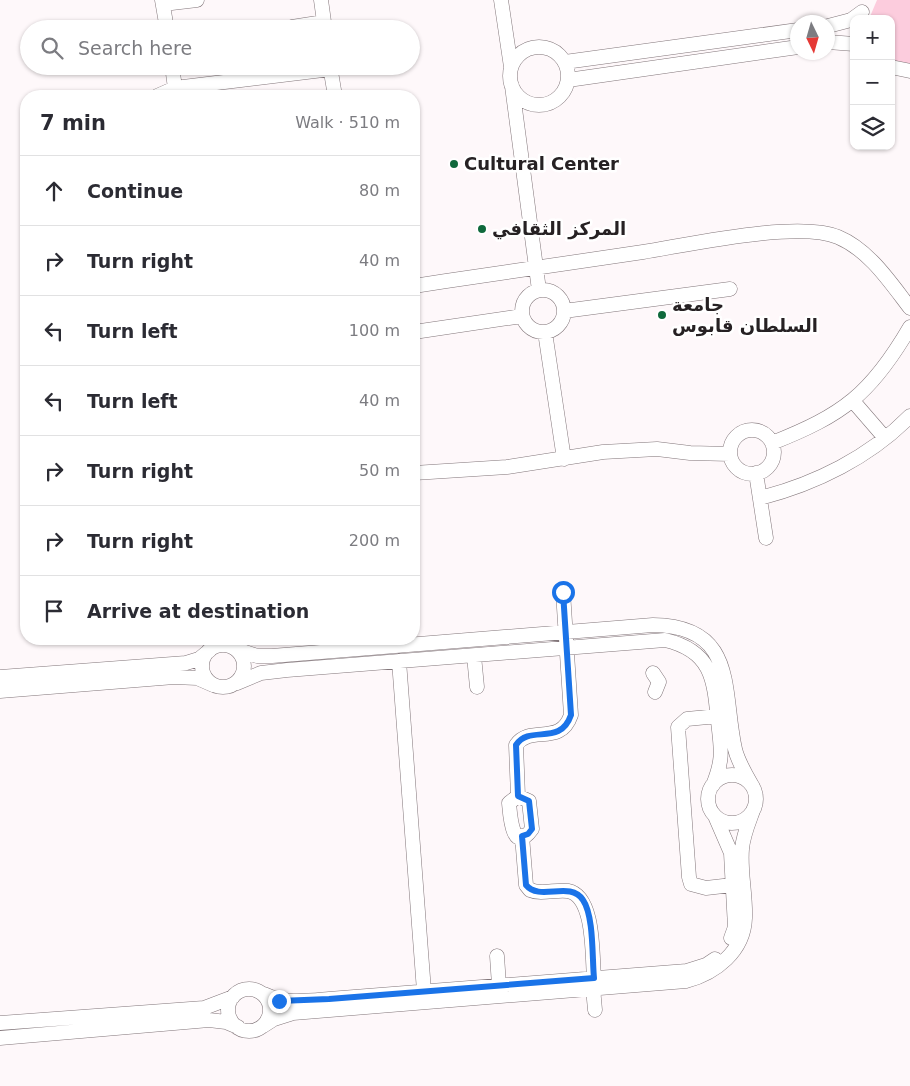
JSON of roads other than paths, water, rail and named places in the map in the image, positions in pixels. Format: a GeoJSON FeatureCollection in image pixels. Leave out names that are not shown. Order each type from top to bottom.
{"type":"FeatureCollection","features":[{"type":"Feature","properties":{"kind":"lane"},"geometry":{"type":"LineString","coordinates":[[166,20],[163,2],[197,0]]}},
{"type":"Feature","properties":{"kind":"lane"},"geometry":{"type":"LineString","coordinates":[[321,0],[323,20]]}},
{"type":"Feature","properties":{"kind":"lane"},"geometry":{"type":"LineString","coordinates":[[501,0],[539,290]]}},
{"type":"Feature","properties":{"kind":"lane"},"geometry":{"type":"LineString","coordinates":[[835,24],[852,20],[864,8]]}},
{"type":"Feature","properties":{"kind":"lane"},"geometry":{"type":"LineString","coordinates":[[565,62],[790,31]]}},
{"type":"Feature","properties":{"kind":"lane"},"geometry":{"type":"LineString","coordinates":[[835,43],[850,44]]}},
{"type":"Feature","properties":{"kind":"lane"},"geometry":{"type":"LineString","coordinates":[[691,45],[693,62]]}},
{"type":"Feature","properties":{"kind":"lane"},"geometry":{"type":"LineString","coordinates":[[511,67],[522,52],[541,47],[550,49],[565,62],[568,80],[561,95],[553,101],[544,104],[524,101],[512,86]]}},
{"type":"Feature","properties":{"kind":"lane"},"geometry":{"type":"LineString","coordinates":[[568,80],[790,47]]}},
{"type":"Feature","properties":{"kind":"lane"},"geometry":{"type":"LineString","coordinates":[[642,51],[644,69]]}},
{"type":"Feature","properties":{"kind":"lane"},"geometry":{"type":"LineString","coordinates":[[895,68],[910,71]]}},
{"type":"Feature","properties":{"kind":"lane"},"geometry":{"type":"LineString","coordinates":[[173,75],[175,88]]}},
{"type":"Feature","properties":{"kind":"lane"},"geometry":{"type":"LineString","coordinates":[[170,90],[276,75]]}},
{"type":"Feature","properties":{"kind":"lane"},"geometry":{"type":"LineString","coordinates":[[332,75],[334,90]]}},
{"type":"Feature","properties":{"kind":"lane"},"geometry":{"type":"LineString","coordinates":[[420,285],[784,231],[813,230],[837,236],[856,247],[875,265],[910,308]]}},
{"type":"Feature","properties":{"kind":"lane"},"geometry":{"type":"LineString","coordinates":[[564,312],[730,289]]}},
{"type":"Feature","properties":{"kind":"lane"},"geometry":{"type":"LineString","coordinates":[[539,290],[554,293],[559,298],[564,312],[563,318],[556,328],[545,332],[531,329],[522,316],[525,300],[539,290]]}},
{"type":"Feature","properties":{"kind":"lane"},"geometry":{"type":"LineString","coordinates":[[420,331],[522,316]]}},
{"type":"Feature","properties":{"kind":"lane"},"geometry":{"type":"LineString","coordinates":[[772,443],[814,427],[853,402],[886,366],[910,327]]}},
{"type":"Feature","properties":{"kind":"lane"},"geometry":{"type":"LineString","coordinates":[[545,332],[564,459]]}},
{"type":"Feature","properties":{"kind":"lane"},"geometry":{"type":"LineString","coordinates":[[853,402],[885,438]]}},
{"type":"Feature","properties":{"kind":"lane"},"geometry":{"type":"LineString","coordinates":[[760,498],[792,490],[837,469],[885,438],[910,416]]}},
{"type":"Feature","properties":{"kind":"lane"},"geometry":{"type":"LineString","coordinates":[[746,430],[762,432],[772,443],[773,459],[769,466],[756,473],[741,471],[731,461],[730,454],[734,439],[746,430]]}},
{"type":"Feature","properties":{"kind":"lane"},"geometry":{"type":"LineString","coordinates":[[420,473],[507,467],[603,452],[657,449],[690,453],[730,454]]}},
{"type":"Feature","properties":{"kind":"lane"},"geometry":{"type":"LineString","coordinates":[[756,473],[766,538]]}},
{"type":"Feature","properties":{"kind":"lane"},"geometry":{"type":"LineString","coordinates":[[518,796],[516,745],[523,736],[558,732],[568,724],[571,715],[563,592]]}},
{"type":"Feature","properties":{"kind":"lane"},"geometry":{"type":"LineString","coordinates":[[420,641],[669,625],[683,628],[704,641],[713,651],[724,671],[735,749],[753,787],[756,801],[742,842],[738,884]]}},
{"type":"Feature","properties":{"kind":"lane"},"geometry":{"type":"LineString","coordinates":[[0,691],[174,677],[197,678],[213,685],[226,687],[261,673],[566,649],[644,640],[665,640],[678,644],[690,650],[708,668],[716,691],[722,756],[708,801],[729,844],[738,884],[743,929],[738,943],[718,967],[701,977],[686,981],[499,985],[288,1002],[279,1001],[258,991],[244,990],[233,997],[204,1008],[0,1023]]}},
{"type":"Feature","properties":{"kind":"lane"},"geometry":{"type":"LineString","coordinates":[[0,676],[186,663],[199,659],[210,650],[222,645],[257,656],[272,656],[368,645]]}},
{"type":"Feature","properties":{"kind":"lane"},"geometry":{"type":"LineString","coordinates":[[236,649],[241,654],[245,668],[237,683]]}},
{"type":"Feature","properties":{"kind":"lane"},"geometry":{"type":"LineString","coordinates":[[210,650],[203,662],[202,668],[208,681],[213,685]]}},
{"type":"Feature","properties":{"kind":"lane"},"geometry":{"type":"LineString","coordinates":[[474,656],[477,687]]}},
{"type":"Feature","properties":{"kind":"lane"},"geometry":{"type":"LineString","coordinates":[[399,661],[424,991]]}},
{"type":"Feature","properties":{"kind":"lane"},"geometry":{"type":"LineString","coordinates":[[653,673],[659,682],[655,692]]}},
{"type":"Feature","properties":{"kind":"lane"},"geometry":{"type":"LineString","coordinates":[[718,716],[687,719],[678,727],[689,877],[691,884],[700,888],[738,884]]}},
{"type":"Feature","properties":{"kind":"lane"},"geometry":{"type":"LineString","coordinates":[[713,785],[726,776],[734,775],[748,781],[753,787]]}},
{"type":"Feature","properties":{"kind":"lane"},"geometry":{"type":"LineString","coordinates":[[518,796],[529,801],[532,829],[528,834],[522,836],[516,835],[512,831],[509,803],[518,796]]}},
{"type":"Feature","properties":{"kind":"lane"},"geometry":{"type":"LineString","coordinates":[[715,816],[722,820],[737,822],[750,815],[754,808]]}},
{"type":"Feature","properties":{"kind":"lane"},"geometry":{"type":"LineString","coordinates":[[522,836],[526,885],[530,890],[573,892],[583,900],[588,912],[595,1010]]}},
{"type":"Feature","properties":{"kind":"lane"},"geometry":{"type":"LineString","coordinates":[[497,956],[499,985]]}},
{"type":"Feature","properties":{"kind":"lane"},"geometry":{"type":"LineString","coordinates":[[0,1038],[209,1020],[226,1022],[251,1031],[274,1019],[293,1014],[593,983]]}},
{"type":"Feature","properties":{"kind":"lane"},"geometry":{"type":"LineString","coordinates":[[263,1026],[270,1014],[268,1000],[264,994]]}},
{"type":"Feature","properties":{"kind":"lane"},"geometry":{"type":"LineString","coordinates":[[233,997],[228,1010],[232,1023],[238,1027]]}},
{"type":"Feature","properties":{"kind":"place","name":"Cultural Center"},"geometry":{"type":"Point","coordinates":[454,164]}},
{"type":"Feature","properties":{"kind":"place","name":"المركز الثقافي"},"geometry":{"type":"Point","coordinates":[482,229]}},
{"type":"Feature","properties":{"kind":"place","name":"جامعة السلطان قابوس"},"geometry":{"type":"Point","coordinates":[662,315]}}]}
